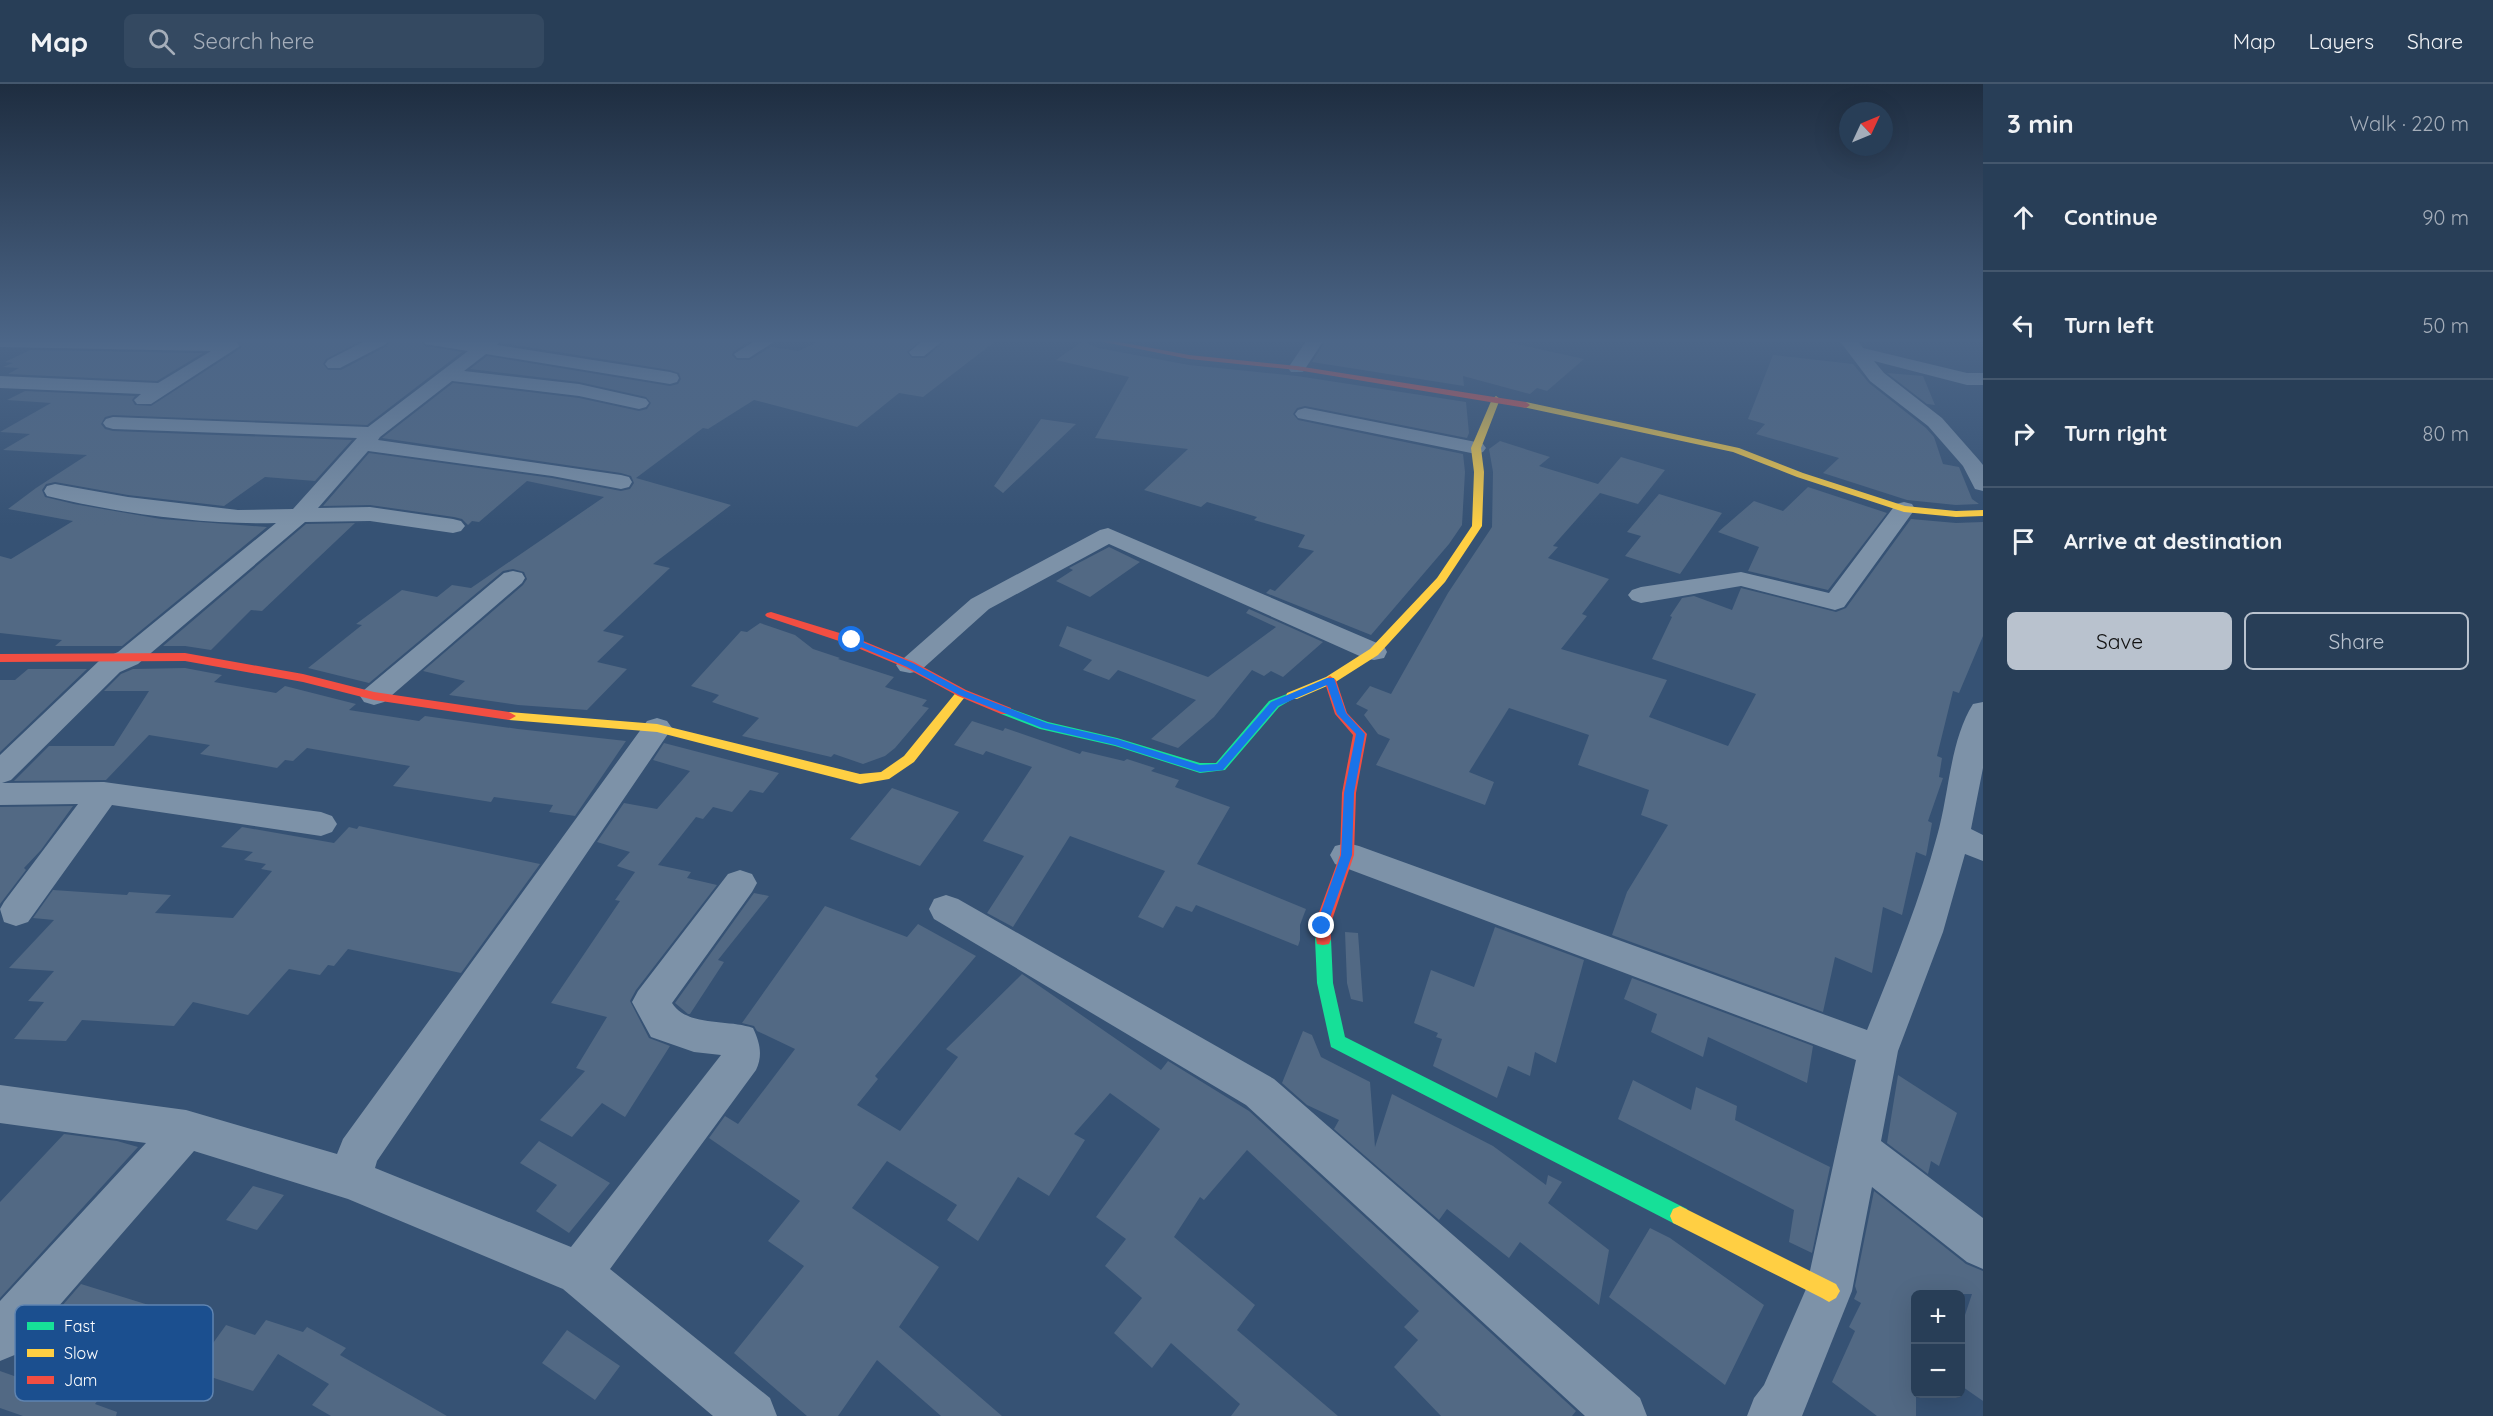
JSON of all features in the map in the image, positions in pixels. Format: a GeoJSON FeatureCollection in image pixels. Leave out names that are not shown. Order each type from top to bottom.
{"type":"FeatureCollection","features":[{"type":"Feature","properties":{"kind":"street"},"geometry":{"type":"LineString","coordinates":[[142,402],[113,423],[368,439],[621,482]]}},
{"type":"Feature","properties":{"kind":"street"},"geometry":{"type":"LineString","coordinates":[[0,773],[110,666],[128,658],[300,515],[368,439],[414,402]]}},
{"type":"Feature","properties":{"kind":"street"},"geometry":{"type":"LineString","coordinates":[[771,615],[852,640],[910,665],[962,693],[1045,726],[1117,742],[1200,768],[1220,767],[1274,704],[1330,680],[1374,652],[1441,580],[1477,526],[1479,472],[1476,448],[1495,402]]}},
{"type":"Feature","properties":{"kind":"street"},"geometry":{"type":"LineString","coordinates":[[1511,402],[1736,450],[1800,475],[1904,509],[1956,514],[1983,513]]}},
{"type":"Feature","properties":{"kind":"street"},"geometry":{"type":"LineString","coordinates":[[1909,402],[1935,422],[1972,464],[1983,484]]}},
{"type":"Feature","properties":{"kind":"street"},"geometry":{"type":"LineString","coordinates":[[1305,414],[1476,448]]}},
{"type":"Feature","properties":{"kind":"street"},"geometry":{"type":"LineString","coordinates":[[55,491],[128,504],[238,517],[370,514],[453,526]]}},
{"type":"Feature","properties":{"kind":"street"},"geometry":{"type":"LineString","coordinates":[[1641,595],[1741,579],[1835,602],[1904,509]]}},
{"type":"Feature","properties":{"kind":"street"},"geometry":{"type":"LineString","coordinates":[[910,665],[980,604],[1108,535],[1374,652]]}},
{"type":"Feature","properties":{"kind":"street"},"geometry":{"type":"LineString","coordinates":[[374,696],[513,578]]}},
{"type":"Feature","properties":{"kind":"street"},"geometry":{"type":"LineString","coordinates":[[0,658],[185,657],[303,678],[374,696],[518,717],[657,728],[860,779],[884,776],[909,759],[962,693]]}},
{"type":"Feature","properties":{"kind":"street"},"geometry":{"type":"LineString","coordinates":[[1330,680],[1341,714],[1360,734],[1349,793],[1347,855],[1322,926],[1325,983],[1337,1042],[1829,1291]]}},
{"type":"Feature","properties":{"kind":"street"},"geometry":{"type":"LineString","coordinates":[[1772,1416],[1782,1403],[1829,1291],[1878,1051],[1925,932],[1969,842],[1976,727],[1983,711]]}},
{"type":"Feature","properties":{"kind":"street"},"geometry":{"type":"LineString","coordinates":[[351,1179],[358,1153],[657,728]]}},
{"type":"Feature","properties":{"kind":"street"},"geometry":{"type":"LineString","coordinates":[[0,794],[104,793],[321,824]]}},
{"type":"Feature","properties":{"kind":"street"},"geometry":{"type":"LineString","coordinates":[[16,912],[104,793]]}},
{"type":"Feature","properties":{"kind":"street"},"geometry":{"type":"LineString","coordinates":[[1347,855],[1878,1051]]}},
{"type":"Feature","properties":{"kind":"street"},"geometry":{"type":"LineString","coordinates":[[579,1273],[742,1058],[739,1040],[694,1035],[665,1025],[651,1002],[740,883]]}},
{"type":"Feature","properties":{"kind":"street"},"geometry":{"type":"LineString","coordinates":[[946,909],[1260,1092],[1622,1416]]}},
{"type":"Feature","properties":{"kind":"street"},"geometry":{"type":"LineString","coordinates":[[0,1104],[186,1129],[351,1179],[579,1273],[752,1416]]}},
{"type":"Feature","properties":{"kind":"street"},"geometry":{"type":"LineString","coordinates":[[29,1305],[186,1129]]}},
{"type":"Feature","properties":{"kind":"street"},"geometry":{"type":"LineString","coordinates":[[1859,1150],[1983,1246]]}},
{"type":"Feature","properties":{"kind":"street"},"geometry":{"type":"LineString","coordinates":[[0,1337],[15,1320]]}},
{"type":"Feature","properties":{"kind":"building"},"geometry":{"type":"Polygon","coordinates":[[[39,402],[133,402],[135,405],[151,406],[157,402],[397,402],[367,425],[113,415],[105,417],[101,424],[105,429],[113,431],[352,440],[315,481],[265,477],[224,506],[128,495],[55,482],[46,484],[42,490],[45,497],[74,504],[161,519],[267,527],[122,646],[55,646],[62,640],[0,633],[0,556],[11,559],[73,521],[8,509],[87,455],[3,450],[30,434],[0,432],[51,403],[39,402]]]}},
{"type":"Feature","properties":{"kind":"building"},"geometry":{"type":"Polygon","coordinates":[[[428,402],[598,402],[639,411],[647,409],[651,403],[751,402],[708,429],[703,428],[636,478],[731,505],[653,564],[670,568],[603,631],[624,636],[597,662],[627,669],[587,710],[518,705],[449,695],[465,681],[423,671],[523,585],[527,579],[524,572],[513,569],[503,571],[369,683],[308,668],[362,625],[356,624],[402,590],[437,597],[452,585],[471,588],[604,497],[527,481],[479,522],[472,521],[468,525],[462,519],[454,517],[370,505],[323,506],[369,453],[552,478],[621,491],[630,489],[634,483],[631,476],[621,473],[382,438],[428,402]]]}},
{"type":"Feature","properties":{"kind":"building"},"geometry":{"type":"Polygon","coordinates":[[[762,402],[888,402],[857,427],[762,402]]]}},
{"type":"Feature","properties":{"kind":"building"},"geometry":{"type":"Polygon","coordinates":[[[1115,402],[1466,402],[1469,433],[1467,438],[1305,406],[1297,408],[1293,414],[1298,420],[1463,454],[1465,472],[1462,525],[1449,544],[1371,635],[1266,593],[1270,589],[1275,591],[1314,551],[1298,547],[1305,535],[1254,520],[1257,517],[1207,502],[1201,507],[1144,490],[1188,449],[1095,438],[1115,402]]]}},
{"type":"Feature","properties":{"kind":"building"},"geometry":{"type":"Polygon","coordinates":[[[1755,402],[1893,402],[1934,437],[1943,464],[1959,467],[1972,499],[1979,504],[1956,505],[1907,500],[1823,473],[1839,458],[1756,434],[1765,424],[1748,419],[1755,402]]]}},
{"type":"Feature","properties":{"kind":"building"},"geometry":{"type":"Polygon","coordinates":[[[1041,419],[1076,424],[1003,493],[994,486],[1041,419]]]}},
{"type":"Feature","properties":{"kind":"building"},"geometry":{"type":"Polygon","coordinates":[[[1500,441],[1550,457],[1539,466],[1598,484],[1621,457],[1665,470],[1638,504],[1600,493],[1553,546],[1558,547],[1548,558],[1609,579],[1582,614],[1587,616],[1561,649],[1667,680],[1649,717],[1728,746],[1756,694],[1652,659],[1672,617],[1670,616],[1682,598],[1694,596],[1732,610],[1741,588],[1836,612],[1846,608],[1911,519],[1956,523],[1983,522],[1983,636],[1959,693],[1953,691],[1937,756],[1942,758],[1939,777],[1943,778],[1928,821],[1932,823],[1926,856],[1916,852],[1902,915],[1883,907],[1872,973],[1835,957],[1823,1012],[1612,935],[1627,892],[1668,825],[1641,815],[1649,790],[1578,765],[1589,735],[1509,708],[1469,772],[1494,782],[1485,805],[1376,765],[1390,739],[1378,734],[1364,715],[1368,710],[1356,704],[1370,686],[1391,694],[1448,593],[1492,527],[1493,472],[1489,449],[1500,441]]]}},
{"type":"Feature","properties":{"kind":"building"},"geometry":{"type":"Polygon","coordinates":[[[1808,487],[1887,513],[1828,590],[1748,571],[1759,547],[1718,532],[1754,501],[1783,511],[1808,487]]]}},
{"type":"Feature","properties":{"kind":"building"},"geometry":{"type":"Polygon","coordinates":[[[1659,494],[1722,513],[1680,574],[1625,556],[1641,536],[1627,532],[1659,494]]]}},
{"type":"Feature","properties":{"kind":"building"},"geometry":{"type":"Polygon","coordinates":[[[355,523],[262,611],[251,610],[211,650],[185,646],[163,646],[306,524],[355,523]]]}},
{"type":"Feature","properties":{"kind":"building"},"geometry":{"type":"Polygon","coordinates":[[[1109,547],[1140,562],[1090,597],[1056,581],[1073,570],[1069,568],[1109,547]]]}},
{"type":"Feature","properties":{"kind":"building"},"geometry":{"type":"Polygon","coordinates":[[[1249,609],[1323,642],[1283,677],[1271,671],[1264,676],[1252,670],[1214,717],[1178,748],[1151,739],[1196,700],[1118,670],[1109,680],[1083,670],[1092,660],[1059,646],[1067,626],[1208,677],[1276,627],[1246,613],[1249,609]]]}},
{"type":"Feature","properties":{"kind":"building"},"geometry":{"type":"Polygon","coordinates":[[[760,623],[795,635],[813,649],[894,677],[885,687],[927,700],[922,706],[929,708],[895,748],[885,756],[863,764],[834,754],[831,757],[742,736],[759,718],[712,702],[719,695],[691,686],[741,631],[747,632],[760,623]]]}},
{"type":"Feature","properties":{"kind":"building"},"geometry":{"type":"Polygon","coordinates":[[[185,668],[222,675],[214,682],[276,693],[285,686],[356,704],[349,710],[419,721],[425,716],[626,741],[575,816],[549,812],[553,805],[494,797],[491,802],[393,786],[410,766],[307,748],[293,761],[285,760],[277,768],[200,754],[210,745],[149,735],[106,780],[14,781],[49,746],[114,746],[149,691],[104,691],[121,674],[133,669],[185,668]]]}},
{"type":"Feature","properties":{"kind":"building"},"geometry":{"type":"Polygon","coordinates":[[[28,669],[87,669],[0,752],[0,680],[15,680],[28,669]]]}},
{"type":"Feature","properties":{"kind":"building"},"geometry":{"type":"Polygon","coordinates":[[[972,721],[1003,731],[1005,728],[1080,754],[1082,751],[1124,761],[1127,759],[1155,768],[1151,771],[1179,780],[1175,787],[1230,807],[1197,864],[1306,909],[1300,925],[1298,946],[1196,905],[1192,912],[1176,906],[1163,928],[1138,917],[1165,871],[1070,836],[1013,927],[987,913],[1024,856],[983,841],[1032,767],[986,751],[983,755],[954,745],[972,721]]]}},
{"type":"Feature","properties":{"kind":"building"},"geometry":{"type":"Polygon","coordinates":[[[664,743],[779,773],[763,793],[750,790],[732,812],[713,807],[703,819],[696,817],[658,865],[691,872],[687,878],[717,885],[630,1001],[649,1038],[670,1046],[625,1117],[602,1103],[572,1137],[540,1120],[585,1071],[576,1068],[607,1017],[551,1003],[620,901],[615,900],[635,872],[617,866],[630,852],[597,842],[624,803],[657,809],[690,771],[653,760],[664,743]]]}},
{"type":"Feature","properties":{"kind":"building"},"geometry":{"type":"Polygon","coordinates":[[[892,788],[959,812],[920,866],[850,839],[892,788]]]}},
{"type":"Feature","properties":{"kind":"building"},"geometry":{"type":"Polygon","coordinates":[[[73,806],[41,850],[24,868],[26,870],[0,904],[0,807],[73,806]]]}},
{"type":"Feature","properties":{"kind":"building"},"geometry":{"type":"Polygon","coordinates":[[[359,826],[540,864],[461,973],[348,949],[334,966],[328,965],[320,975],[289,969],[248,1015],[193,1002],[174,1026],[82,1020],[66,1041],[14,1039],[44,1002],[28,1001],[54,971],[9,968],[54,920],[33,918],[53,890],[127,895],[129,892],[171,895],[155,913],[233,918],[272,871],[261,869],[266,864],[244,860],[253,852],[221,847],[242,827],[334,843],[349,827],[357,829],[359,826]]]}},
{"type":"Feature","properties":{"kind":"building"},"geometry":{"type":"Polygon","coordinates":[[[754,893],[769,896],[718,960],[724,962],[688,1014],[675,1003],[754,893]]]}},
{"type":"Feature","properties":{"kind":"building"},"geometry":{"type":"Polygon","coordinates":[[[825,906],[907,937],[918,924],[976,956],[875,1076],[878,1079],[857,1105],[900,1131],[958,1057],[946,1049],[1022,974],[1161,1070],[1168,1061],[1249,1111],[1576,1411],[1572,1416],[1441,1416],[1394,1367],[1418,1340],[1404,1327],[1419,1311],[1247,1150],[1204,1200],[1200,1197],[1174,1237],[1255,1305],[1237,1330],[1338,1416],[1231,1416],[1240,1404],[1171,1343],[1152,1368],[1114,1333],[1142,1298],[1105,1266],[1126,1239],[1096,1217],[1160,1129],[1110,1093],[1074,1134],[1085,1140],[1049,1196],[1018,1177],[978,1241],[947,1220],[957,1205],[887,1161],[852,1208],[939,1267],[899,1327],[1002,1416],[941,1416],[877,1360],[838,1416],[807,1416],[734,1353],[804,1266],[768,1241],[800,1201],[709,1138],[725,1116],[738,1124],[795,1049],[757,1031],[754,1026],[742,1023],[825,906]]]}},
{"type":"Feature","properties":{"kind":"building"},"geometry":{"type":"Polygon","coordinates":[[[1495,927],[1584,960],[1556,1063],[1535,1052],[1530,1076],[1508,1066],[1497,1098],[1433,1066],[1442,1039],[1436,1037],[1438,1033],[1414,1023],[1431,970],[1474,987],[1495,927]]]}},
{"type":"Feature","properties":{"kind":"building"},"geometry":{"type":"Polygon","coordinates":[[[1345,932],[1358,933],[1363,1002],[1351,999],[1347,983],[1345,932]]]}},
{"type":"Feature","properties":{"kind":"building"},"geometry":{"type":"Polygon","coordinates":[[[1632,978],[1813,1046],[1807,1083],[1708,1037],[1703,1057],[1651,1032],[1657,1014],[1624,999],[1632,978]]]}},
{"type":"Feature","properties":{"kind":"building"},"geometry":{"type":"Polygon","coordinates":[[[1303,1031],[1312,1035],[1321,1057],[1370,1082],[1375,1147],[1392,1094],[1493,1146],[1546,1185],[1548,1175],[1562,1182],[1548,1203],[1609,1250],[1599,1305],[1520,1242],[1509,1258],[1447,1209],[1439,1220],[1334,1129],[1339,1120],[1307,1105],[1282,1083],[1303,1031]]]}},
{"type":"Feature","properties":{"kind":"building"},"geometry":{"type":"Polygon","coordinates":[[[1898,1075],[1957,1113],[1939,1166],[1931,1161],[1928,1174],[1887,1143],[1898,1075]]]}},
{"type":"Feature","properties":{"kind":"building"},"geometry":{"type":"Polygon","coordinates":[[[1633,1080],[1691,1110],[1696,1087],[1737,1106],[1735,1120],[1830,1167],[1812,1253],[1789,1242],[1794,1210],[1618,1119],[1633,1080]]]}},
{"type":"Feature","properties":{"kind":"building"},"geometry":{"type":"Polygon","coordinates":[[[64,1134],[117,1141],[138,1147],[0,1298],[0,1202],[64,1134]]]}},
{"type":"Feature","properties":{"kind":"building"},"geometry":{"type":"Polygon","coordinates":[[[539,1141],[610,1183],[569,1233],[536,1211],[557,1185],[520,1163],[539,1141]]]}},
{"type":"Feature","properties":{"kind":"building"},"geometry":{"type":"Polygon","coordinates":[[[253,1186],[284,1195],[257,1230],[226,1220],[253,1186]]]}},
{"type":"Feature","properties":{"kind":"building"},"geometry":{"type":"Polygon","coordinates":[[[1874,1191],[1966,1264],[1983,1271],[1983,1401],[1965,1388],[1965,1315],[1972,1294],[1965,1294],[1965,1290],[1911,1290],[1911,1398],[1916,1398],[1916,1416],[1877,1416],[1832,1382],[1855,1331],[1849,1327],[1861,1303],[1854,1299],[1857,1292],[1855,1286],[1874,1191]]]}},
{"type":"Feature","properties":{"kind":"building"},"geometry":{"type":"Polygon","coordinates":[[[1650,1228],[1670,1238],[1764,1305],[1725,1385],[1609,1297],[1650,1228]]]}},
{"type":"Feature","properties":{"kind":"building"},"geometry":{"type":"Polygon","coordinates":[[[81,1284],[149,1305],[63,1305],[81,1284]]]}},
{"type":"Feature","properties":{"kind":"building"},"geometry":{"type":"Polygon","coordinates":[[[266,1320],[303,1332],[307,1327],[346,1348],[340,1355],[447,1416],[331,1416],[312,1405],[329,1384],[278,1354],[253,1391],[213,1378],[213,1343],[226,1325],[255,1335],[266,1320]]]}},
{"type":"Feature","properties":{"kind":"building"},"geometry":{"type":"Polygon","coordinates":[[[567,1330],[620,1366],[595,1400],[542,1363],[567,1330]]]}},
{"type":"Feature","properties":{"kind":"building"},"geometry":{"type":"Polygon","coordinates":[[[0,1371],[15,1376],[15,1401],[97,1401],[95,1404],[117,1412],[116,1416],[23,1416],[0,1408],[0,1371]]]}},
{"type":"Feature","properties":{"kind":"traffic: fast"},"geometry":{"type":"LineString","coordinates":[[1006,711],[1045,726],[1117,742],[1200,768],[1220,767],[1274,704],[1292,696]]}},
{"type":"Feature","properties":{"kind":"traffic: fast"},"geometry":{"type":"LineString","coordinates":[[1323,939],[1325,983],[1337,1042],[1680,1216]]}},
{"type":"Feature","properties":{"kind":"traffic: slow"},"geometry":{"type":"LineString","coordinates":[[1292,696],[1330,680],[1374,652],[1441,580],[1477,526],[1479,472],[1476,448],[1495,402]]}},
{"type":"Feature","properties":{"kind":"traffic: slow"},"geometry":{"type":"LineString","coordinates":[[1526,405],[1736,450],[1800,475],[1904,509],[1956,514],[1983,513]]}},
{"type":"Feature","properties":{"kind":"traffic: slow"},"geometry":{"type":"LineString","coordinates":[[509,716],[657,728],[860,779],[884,776],[909,759],[962,693]]}},
{"type":"Feature","properties":{"kind":"traffic: slow"},"geometry":{"type":"LineString","coordinates":[[1680,1216],[1829,1291]]}},
{"type":"Feature","properties":{"kind":"traffic: jam"},"geometry":{"type":"LineString","coordinates":[[1508,402],[1526,405]]}},
{"type":"Feature","properties":{"kind":"traffic: jam"},"geometry":{"type":"LineString","coordinates":[[771,615],[852,641],[910,665],[962,693],[1006,711]]}},
{"type":"Feature","properties":{"kind":"traffic: jam"},"geometry":{"type":"LineString","coordinates":[[0,658],[185,657],[303,678],[374,696],[509,716]]}},
{"type":"Feature","properties":{"kind":"traffic: jam"},"geometry":{"type":"LineString","coordinates":[[1323,939],[1322,926],[1347,855],[1349,793],[1360,734],[1341,714],[1330,680]]}},
{"type":"Feature","properties":{"kind":"route"},"geometry":{"type":"LineString","coordinates":[[852,640],[910,665],[962,693],[1045,726],[1117,742],[1200,768],[1220,767],[1274,704],[1330,680],[1341,714],[1360,734],[1349,793],[1347,855],[1322,926]]}}]}
